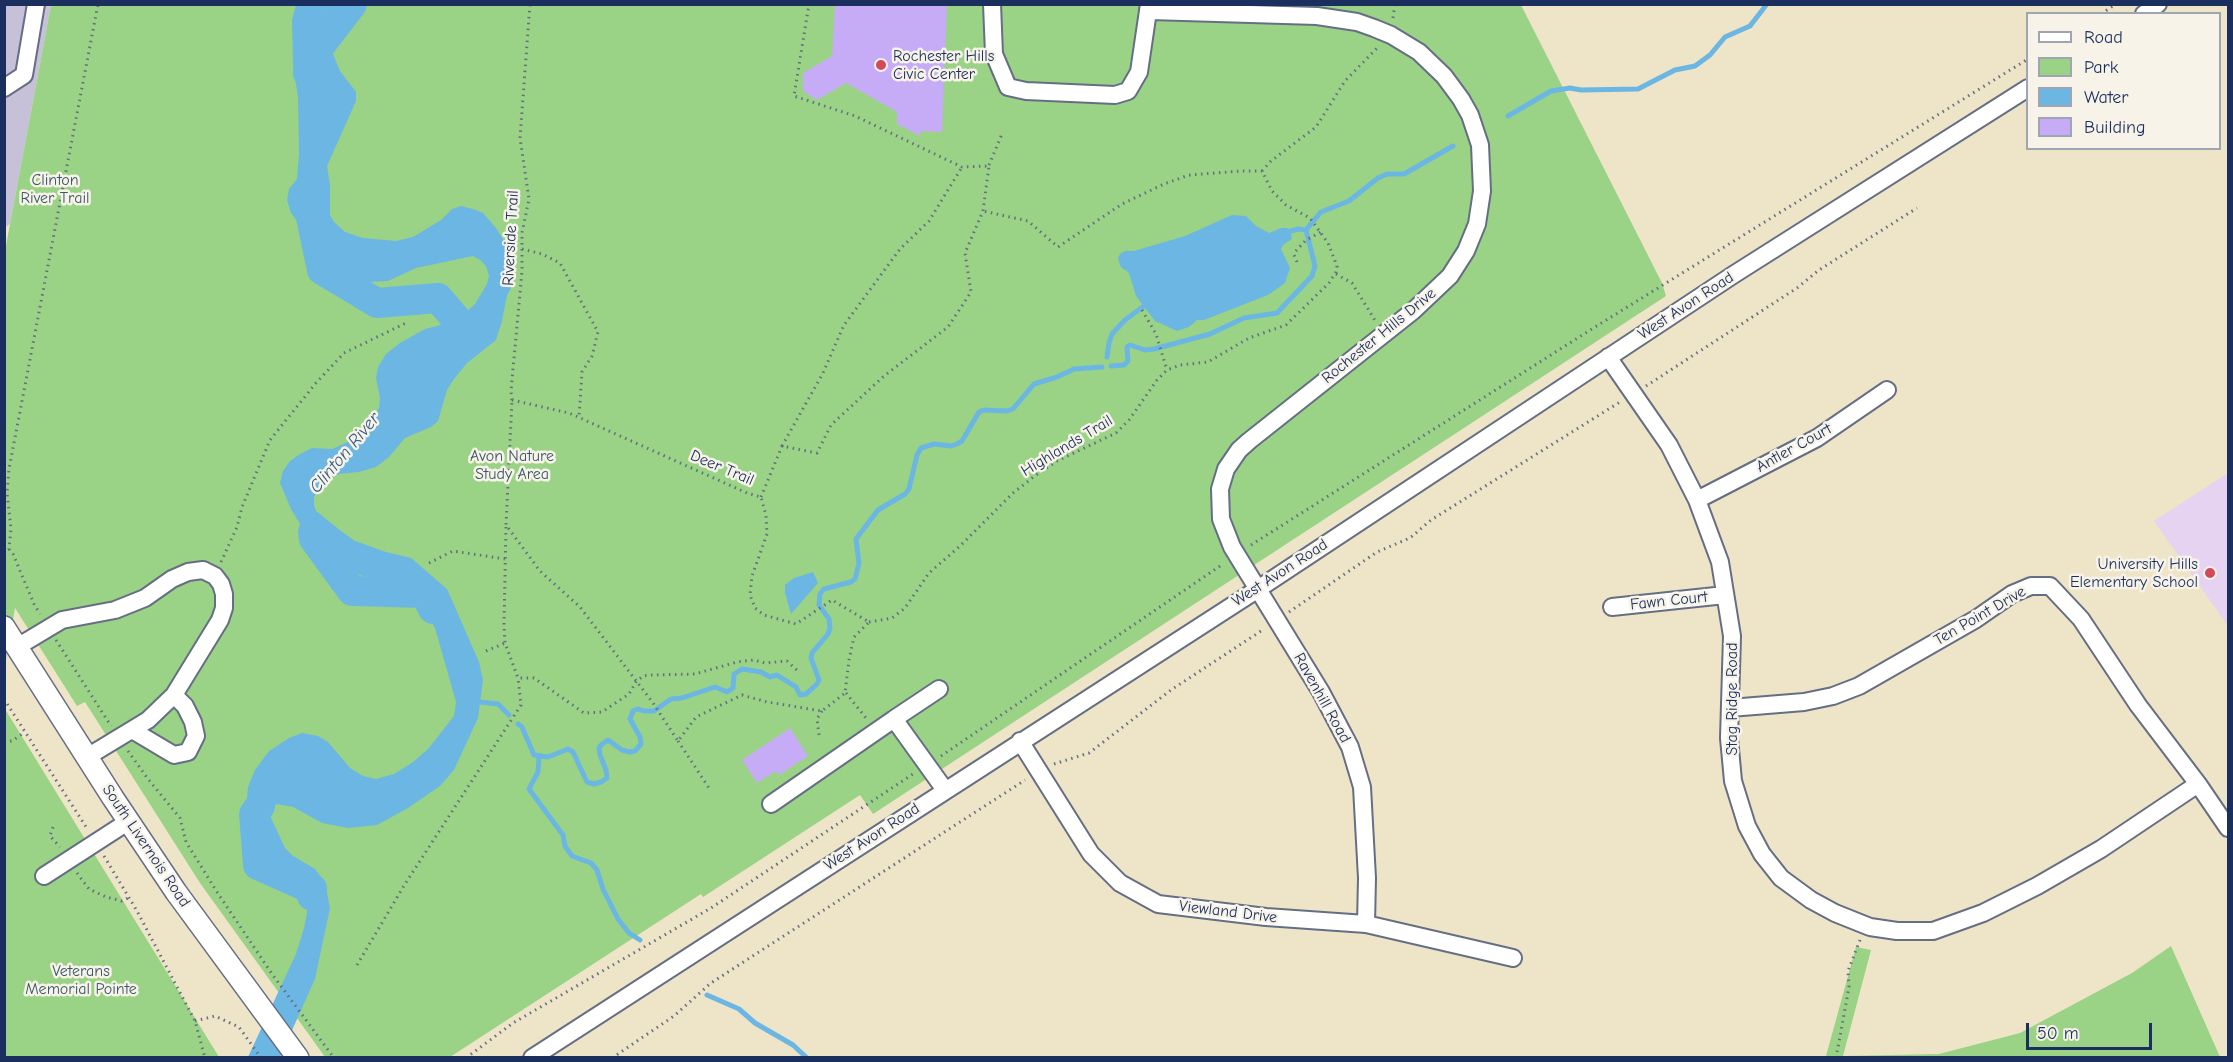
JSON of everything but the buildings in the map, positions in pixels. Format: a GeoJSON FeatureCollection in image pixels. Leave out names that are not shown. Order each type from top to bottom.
{"type":"FeatureCollection","features":[{"type":"Feature","properties":{"kind":"main road","name":"South Livernois Road"},"geometry":{"type":"LineString","coordinates":[[4,627],[176,892],[298,1058]]}},
{"type":"Feature","properties":{"kind":"street"},"geometry":{"type":"LineString","coordinates":[[4,88],[24,75],[36,4]]}},
{"type":"Feature","properties":{"kind":"street"},"geometry":{"type":"LineString","coordinates":[[992,4],[994,54],[1008,87],[1026,91],[1096,95],[1124,94],[1136,80],[1150,8]]}},
{"type":"Feature","properties":{"kind":"street","name":"Rochester Hills Drive"},"geometry":{"type":"LineString","coordinates":[[1150,8],[1317,16],[1357,22],[1391,35],[1432,63],[1461,99],[1470,115],[1480,145],[1483,178],[1477,224],[1458,264],[1430,297],[1249,441],[1239,450],[1226,469],[1219,497],[1221,519],[1232,547],[1258,589]]}},
{"type":"Feature","properties":{"kind":"street","name":"West Avon Road"},"geometry":{"type":"LineString","coordinates":[[532,1058],[1258,589],[1733,275],[2026,89]]}},
{"type":"Feature","properties":{"kind":"street","name":"Stag Ridge Road"},"geometry":{"type":"LineString","coordinates":[[1608,357],[1669,445],[1697,500],[1720,562],[1732,636],[1729,738],[1733,781],[1747,826],[1762,854],[1781,878],[1811,900],[1835,913],[1870,927],[1897,931],[1933,931],[1983,913],[2037,886],[2101,849],[2198,784]]}},
{"type":"Feature","properties":{"kind":"street","name":"Antler Court"},"geometry":{"type":"LineString","coordinates":[[1697,500],[1817,438],[1887,390]]}},
{"type":"Feature","properties":{"kind":"street"},"geometry":{"type":"LineString","coordinates":[[17,647],[62,620],[115,610],[145,598],[172,579],[188,572],[202,570],[215,576],[221,584],[224,608],[220,620],[174,695],[148,720],[87,757]]}},
{"type":"Feature","properties":{"kind":"street","name":"Ten Point Drive"},"geometry":{"type":"LineString","coordinates":[[1730,708],[1804,702],[1833,696],[1859,686],[1976,620],[2012,594],[2031,586],[2050,586],[2081,619],[2138,705],[2229,828]]}},
{"type":"Feature","properties":{"kind":"street","name":"Ravenhill Road"},"geometry":{"type":"LineString","coordinates":[[1258,589],[1321,692],[1350,747],[1362,787],[1364,809],[1366,924]]}},
{"type":"Feature","properties":{"kind":"street","name":"Fawn Court"},"geometry":{"type":"LineString","coordinates":[[1612,607],[1725,595]]}},
{"type":"Feature","properties":{"kind":"street"},"geometry":{"type":"LineString","coordinates":[[771,804],[939,689]]}},
{"type":"Feature","properties":{"kind":"street"},"geometry":{"type":"LineString","coordinates":[[125,733],[174,755],[188,752],[196,736],[193,722],[185,706],[174,695]]}},
{"type":"Feature","properties":{"kind":"street"},"geometry":{"type":"LineString","coordinates":[[894,719],[945,790]]}},
{"type":"Feature","properties":{"kind":"street","name":"Viewland Drive"},"geometry":{"type":"LineString","coordinates":[[1020,741],[1091,854],[1120,884],[1158,904],[1266,917],[1366,924],[1513,958]]}},
{"type":"Feature","properties":{"kind":"street"},"geometry":{"type":"LineString","coordinates":[[44,876],[129,821]]}},
{"type":"Feature","properties":{"kind":"path"},"geometry":{"type":"LineString","coordinates":[[4,554],[9,549],[11,529],[6,491],[9,469],[98,4]]}},
{"type":"Feature","properties":{"kind":"path","name":"Riverside Trail"},"geometry":{"type":"LineString","coordinates":[[512,400],[522,271],[522,233],[529,199],[520,138],[530,4]]}},
{"type":"Feature","properties":{"kind":"path"},"geometry":{"type":"LineString","coordinates":[[808,4],[794,96],[855,116],[962,167],[989,166]]}},
{"type":"Feature","properties":{"kind":"path"},"geometry":{"type":"LineString","coordinates":[[983,211],[1028,221],[1058,247],[1122,204],[1164,184],[1189,175],[1262,171],[1271,161],[1316,127],[1345,81],[1391,35],[1395,4]]}},
{"type":"Feature","properties":{"kind":"path"},"geometry":{"type":"LineString","coordinates":[[1250,545],[1271,534],[1585,333],[2026,60]]}},
{"type":"Feature","properties":{"kind":"path"},"geometry":{"type":"LineString","coordinates":[[782,446],[817,453],[831,425],[884,376],[948,327],[971,292],[965,253],[983,211],[989,166],[1002,134]]}},
{"type":"Feature","properties":{"kind":"path"},"geometry":{"type":"LineString","coordinates":[[761,498],[782,446],[823,373],[844,325],[900,249],[929,221],[962,167]]}},
{"type":"Feature","properties":{"kind":"path"},"geometry":{"type":"LineString","coordinates":[[1142,310],[1156,334],[1167,370],[1180,365],[1208,362],[1249,338],[1286,325],[1329,283],[1336,274],[1337,266],[1320,231],[1305,214],[1286,205],[1272,191],[1262,171]]}},
{"type":"Feature","properties":{"kind":"path"},"geometry":{"type":"LineString","coordinates":[[1647,386],[1797,288],[1819,270],[1917,208]]}},
{"type":"Feature","properties":{"kind":"path"},"geometry":{"type":"LineString","coordinates":[[1297,262],[1294,255],[1306,240],[1320,231]]}},
{"type":"Feature","properties":{"kind":"path"},"geometry":{"type":"LineString","coordinates":[[522,249],[542,254],[560,263],[598,332],[592,356],[582,372],[579,418]]}},
{"type":"Feature","properties":{"kind":"path"},"geometry":{"type":"LineString","coordinates":[[1336,274],[1352,283],[1383,334]]}},
{"type":"Feature","properties":{"kind":"path"},"geometry":{"type":"LineString","coordinates":[[215,576],[237,527],[242,507],[270,440],[316,383],[344,353],[408,322]]}},
{"type":"Feature","properties":{"kind":"path","name":"Highlands Trail"},"geometry":{"type":"LineString","coordinates":[[869,622],[892,618],[905,608],[929,573],[959,548],[1013,493],[1036,475],[1057,461],[1116,433],[1129,420],[1157,380],[1167,370]]}},
{"type":"Feature","properties":{"kind":"path"},"geometry":{"type":"LineString","coordinates":[[357,965],[405,884],[521,705],[518,678],[505,643],[504,625],[512,400]]}},
{"type":"Feature","properties":{"kind":"path","name":"Deer Trail"},"geometry":{"type":"LineString","coordinates":[[512,400],[569,413],[761,498],[766,515],[767,534],[752,576],[750,595],[755,608],[764,615],[796,624],[832,600],[869,622]]}},
{"type":"Feature","properties":{"kind":"path"},"geometry":{"type":"LineString","coordinates":[[1287,614],[1377,552],[1410,538],[1431,520],[1623,400]]}},
{"type":"Feature","properties":{"kind":"path"},"geometry":{"type":"LineString","coordinates":[[506,525],[540,572],[580,607],[652,703],[709,788]]}},
{"type":"Feature","properties":{"kind":"path"},"geometry":{"type":"LineString","coordinates":[[9,549],[34,604],[48,627],[125,733],[147,779],[180,818],[186,842],[272,974],[334,1058]]}},
{"type":"Feature","properties":{"kind":"path"},"geometry":{"type":"LineString","coordinates":[[429,563],[453,551],[505,560]]}},
{"type":"Feature","properties":{"kind":"path"},"geometry":{"type":"LineString","coordinates":[[466,1058],[513,1023],[711,908],[928,765],[1223,564]]}},
{"type":"Feature","properties":{"kind":"path"},"geometry":{"type":"LineString","coordinates":[[819,735],[817,719],[822,711],[845,693],[854,637],[869,622]]}},
{"type":"Feature","properties":{"kind":"path"},"geometry":{"type":"LineString","coordinates":[[1050,765],[1089,753],[1171,690],[1263,629]]}},
{"type":"Feature","properties":{"kind":"path"},"geometry":{"type":"LineString","coordinates":[[486,651],[505,643]]}},
{"type":"Feature","properties":{"kind":"path"},"geometry":{"type":"LineString","coordinates":[[518,678],[534,678],[584,713],[602,712],[629,694],[636,682],[643,676],[695,674],[737,662],[754,660],[765,663],[787,661],[797,670]]}},
{"type":"Feature","properties":{"kind":"path"},"geometry":{"type":"LineString","coordinates":[[845,693],[850,695],[876,732]]}},
{"type":"Feature","properties":{"kind":"path"},"geometry":{"type":"LineString","coordinates":[[678,741],[696,717],[742,695],[767,702],[822,711]]}},
{"type":"Feature","properties":{"kind":"path"},"geometry":{"type":"LineString","coordinates":[[4,699],[137,911],[195,1021],[205,1058]]}},
{"type":"Feature","properties":{"kind":"path"},"geometry":{"type":"LineString","coordinates":[[4,742],[12,741],[25,732]]}},
{"type":"Feature","properties":{"kind":"path"},"geometry":{"type":"LineString","coordinates":[[612,1058],[675,1016],[711,983],[1024,781]]}},
{"type":"Feature","properties":{"kind":"path"},"geometry":{"type":"LineString","coordinates":[[1836,1058],[1849,987],[1848,971],[1861,938],[1870,927]]}},
{"type":"Feature","properties":{"kind":"path"},"geometry":{"type":"LineString","coordinates":[[195,1021],[215,1016],[239,1027],[261,1058]]}},
{"type":"Feature","properties":{"kind":"shaded area"},"geometry":{"type":"Polygon","coordinates":[[[5,5],[51,5],[10,224],[5,227],[5,5]]]}},
{"type":"Feature","properties":{"kind":"shaded area","name":"University Hills Elementary School"},"geometry":{"type":"Polygon","coordinates":[[[2228,473],[2228,626],[2154,521],[2228,473]]]}},
{"type":"Feature","properties":{"kind":"green space","name":"Avon Nature Study Area"},"geometry":{"type":"Polygon","coordinates":[[[51,5],[1521,5],[1662,283],[1666,296],[873,814],[860,795],[703,897],[701,894],[450,1057],[325,1057],[200,883],[85,702],[77,706],[15,608],[5,665],[5,251],[51,5]]]}},
{"type":"Feature","properties":{"kind":"green space","name":"Veterans Memorial Pointe"},"geometry":{"type":"Polygon","coordinates":[[[5,709],[219,1057],[5,1057],[5,709]]]}},
{"type":"Feature","properties":{"kind":"green space"},"geometry":{"type":"Polygon","coordinates":[[[2171,946],[2220,1057],[1768,1057],[1826,1056],[1856,947],[1871,950],[1843,1056],[1939,1054],[2020,1033],[2132,973],[2171,946]]]}},
{"type":"Feature","properties":{"kind":"water"},"geometry":{"type":"Polygon","coordinates":[[[296,5],[341,5],[326,13],[320,22],[340,71],[356,92],[356,101],[327,166],[330,185],[330,215],[334,222],[345,232],[363,238],[396,241],[413,237],[441,220],[452,209],[461,206],[473,209],[483,213],[496,228],[511,252],[514,276],[496,340],[467,363],[454,379],[447,390],[438,421],[431,427],[405,438],[389,457],[376,467],[339,474],[331,478],[323,483],[314,497],[316,511],[355,541],[411,558],[447,589],[479,662],[483,680],[478,718],[454,770],[440,786],[408,808],[377,825],[348,828],[322,823],[293,807],[277,804],[270,809],[271,818],[285,848],[293,856],[315,869],[321,877],[330,908],[315,979],[280,1057],[248,1057],[296,954],[307,913],[307,902],[303,896],[263,855],[254,838],[247,799],[248,787],[255,770],[269,751],[289,738],[302,733],[318,736],[328,742],[350,768],[363,776],[376,779],[394,774],[428,749],[454,716],[456,702],[435,628],[428,615],[399,590],[378,580],[341,570],[325,558],[308,537],[291,509],[280,483],[283,471],[290,461],[300,454],[312,448],[332,449],[346,443],[362,430],[379,408],[380,398],[376,378],[378,367],[386,354],[425,329],[452,322],[464,314],[475,304],[489,276],[486,266],[473,256],[416,268],[388,281],[369,282],[345,269],[318,249],[291,213],[287,200],[289,189],[297,179],[299,153],[298,98],[293,63],[292,20],[296,5]]]}},
{"type":"Feature","properties":{"kind":"water"},"geometry":{"type":"Polygon","coordinates":[[[1232,215],[1246,216],[1256,226],[1269,233],[1281,228],[1290,230],[1292,239],[1281,249],[1290,268],[1285,283],[1268,295],[1204,320],[1197,320],[1189,327],[1177,331],[1155,321],[1136,296],[1129,273],[1121,267],[1119,262],[1120,254],[1185,236],[1232,215]]]}},
{"type":"Feature","properties":{"kind":"water"},"geometry":{"type":"Polygon","coordinates":[[[813,572],[818,583],[791,614],[785,585],[794,578],[813,572]]]}},
{"type":"Feature","properties":{"kind":"waterway","name":"Clinton River"},"geometry":{"type":"LineString","coordinates":[[308,73],[309,60],[352,4]]}},
{"type":"Feature","properties":{"kind":"waterway"},"geometry":{"type":"LineString","coordinates":[[1508,116],[1551,91],[1570,88],[1581,90],[1638,89],[1675,70],[1695,66],[1710,55],[1725,37],[1750,26],[1767,4]]}},
{"type":"Feature","properties":{"kind":"waterway"},"geometry":{"type":"LineString","coordinates":[[1111,366],[1124,365],[1128,361],[1127,347],[1130,345],[1145,350],[1154,349],[1210,334],[1244,318],[1277,313],[1312,276],[1315,266],[1306,230],[1321,212],[1349,201],[1378,178],[1387,174],[1404,174],[1453,146]]}},
{"type":"Feature","properties":{"kind":"waterway","name":"Clinton River"},"geometry":{"type":"LineString","coordinates":[[309,208],[322,270],[377,303],[438,298],[468,333],[453,346]]}},
{"type":"Feature","properties":{"kind":"waterway"},"geometry":{"type":"LineString","coordinates":[[1285,233],[1298,229],[1306,230]]}},
{"type":"Feature","properties":{"kind":"waterway"},"geometry":{"type":"LineString","coordinates":[[1107,357],[1112,334],[1125,320],[1148,303]]}},
{"type":"Feature","properties":{"kind":"waterway"},"geometry":{"type":"LineString","coordinates":[[518,724],[522,727],[534,755],[548,757],[568,749],[573,752],[587,782],[594,784],[607,778],[600,755],[599,748],[602,744],[608,740],[622,750],[630,752],[635,751],[641,744],[640,737],[630,719],[633,711],[638,709],[654,711],[671,699],[682,698],[715,687],[727,692],[733,688],[734,674],[742,669],[761,672],[770,677],[777,675],[796,687],[800,695],[806,694],[819,680],[811,658],[812,653],[828,634],[830,628],[829,619],[819,605],[820,594],[824,589],[855,579],[859,563],[856,539],[878,510],[905,494],[909,489],[917,455],[921,448],[934,444],[951,446],[957,444],[962,441],[979,412],[1013,409],[1034,384],[1074,369],[1102,367]]}},
{"type":"Feature","properties":{"kind":"waterway","name":"Clinton River"},"geometry":{"type":"LineString","coordinates":[[313,532],[314,539],[352,591],[425,593],[433,609]]}},
{"type":"Feature","properties":{"kind":"waterway"},"geometry":{"type":"LineString","coordinates":[[480,702],[498,704],[509,715]]}},
{"type":"Feature","properties":{"kind":"waterway"},"geometry":{"type":"LineString","coordinates":[[539,757],[538,772],[529,789],[563,835],[565,846],[572,856],[591,863],[597,870],[603,889],[618,919],[629,933],[640,940]]}},
{"type":"Feature","properties":{"kind":"waterway","name":"Clinton River"},"geometry":{"type":"LineString","coordinates":[[260,806],[254,814],[258,865],[312,889],[312,896]]}},
{"type":"Feature","properties":{"kind":"waterway"},"geometry":{"type":"LineString","coordinates":[[707,995],[739,1009],[755,1023],[793,1045],[807,1058]]}},
{"type":"Feature","properties":{"kind":"place","name":"Rochester Hills Civic Center"},"geometry":{"type":"Point","coordinates":[881,65]}},
{"type":"Feature","properties":{"kind":"place","name":"University Hills Elementary School"},"geometry":{"type":"Point","coordinates":[2210,573]}},
{"type":"Feature","properties":{"kind":"park label","name":"Clinton River Trail"},"geometry":{"type":"Point","coordinates":[55,189]}}]}
